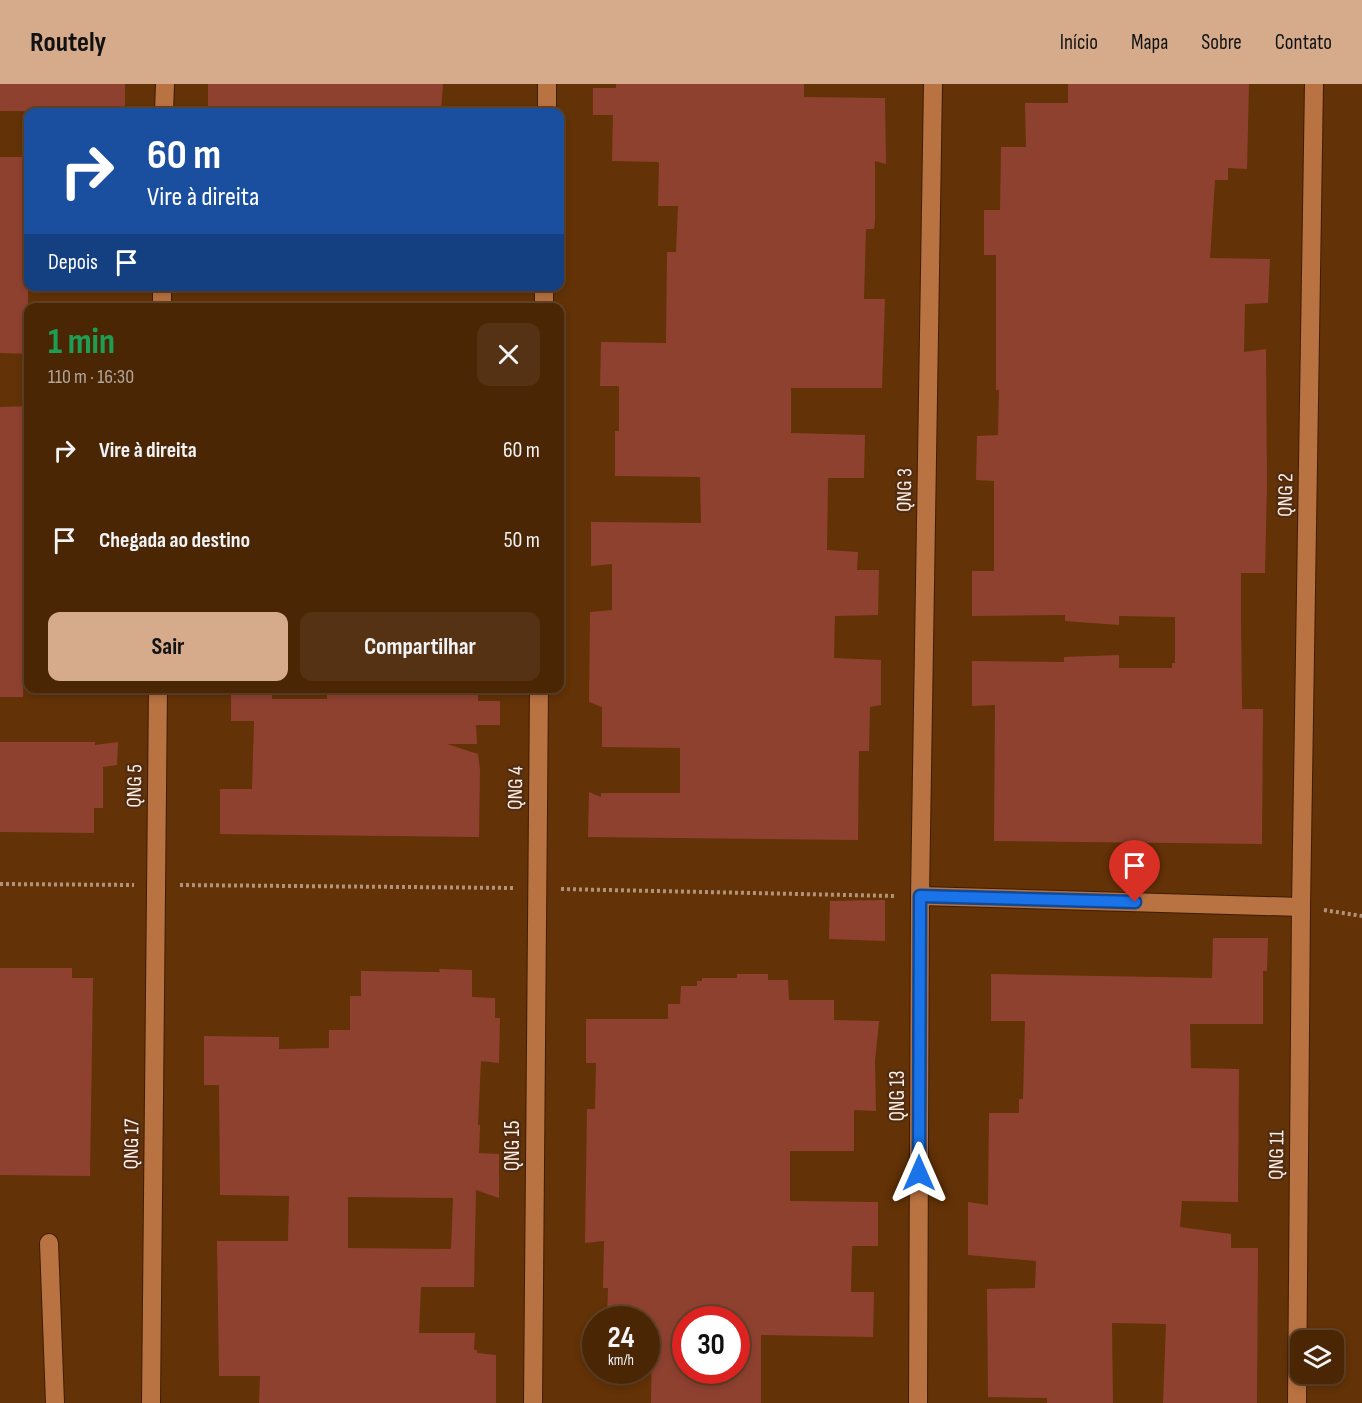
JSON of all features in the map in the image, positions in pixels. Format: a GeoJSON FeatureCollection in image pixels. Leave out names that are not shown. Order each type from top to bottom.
{"type":"FeatureCollection","features":[{"type":"Feature","properties":{"kind":"street"},"geometry":{"type":"LineString","coordinates":[[164,108],[165,84]]}},
{"type":"Feature","properties":{"kind":"street"},"geometry":{"type":"LineString","coordinates":[[547,84],[547,108]]}},
{"type":"Feature","properties":{"kind":"street","name":"QNG 3"},"geometry":{"type":"LineString","coordinates":[[920,896],[933,84]]}},
{"type":"Feature","properties":{"kind":"street","name":"QNG 2"},"geometry":{"type":"LineString","coordinates":[[1301,907],[1314,84]]}},
{"type":"Feature","properties":{"kind":"street","name":"QNG 5"},"geometry":{"type":"LineString","coordinates":[[156,885],[158,693]]}},
{"type":"Feature","properties":{"kind":"street","name":"QNG 4"},"geometry":{"type":"LineString","coordinates":[[536,889],[539,693]]}},
{"type":"Feature","properties":{"kind":"street","name":"QNG 17"},"geometry":{"type":"LineString","coordinates":[[151,1403],[156,885]]}},
{"type":"Feature","properties":{"kind":"street","name":"QNG 15"},"geometry":{"type":"LineString","coordinates":[[533,1403],[536,889]]}},
{"type":"Feature","properties":{"kind":"street"},"geometry":{"type":"LineString","coordinates":[[920,896],[1301,907]]}},
{"type":"Feature","properties":{"kind":"street","name":"QNG 13"},"geometry":{"type":"LineString","coordinates":[[918,1403],[920,896]]}},
{"type":"Feature","properties":{"kind":"street","name":"QNG 11"},"geometry":{"type":"LineString","coordinates":[[1297,1403],[1301,907]]}},
{"type":"Feature","properties":{"kind":"street"},"geometry":{"type":"LineString","coordinates":[[49,1243],[55,1403]]}},
{"type":"Feature","properties":{"kind":"path"},"geometry":{"type":"LineString","coordinates":[[0,884],[536,889],[920,896]]}},
{"type":"Feature","properties":{"kind":"path"},"geometry":{"type":"LineString","coordinates":[[1301,907],[1362,916]]}},
{"type":"Feature","properties":{"kind":"building"},"geometry":{"type":"Polygon","coordinates":[[[0,84],[125,84],[125,108],[24,108],[24,111],[0,111],[0,84]]]}},
{"type":"Feature","properties":{"kind":"building"},"geometry":{"type":"Polygon","coordinates":[[[208,84],[443,84],[441,108],[208,108],[208,84]]]}},
{"type":"Feature","properties":{"kind":"building"},"geometry":{"type":"Polygon","coordinates":[[[616,84],[804,84],[804,97],[885,98],[886,164],[875,161],[875,220],[874,229],[866,229],[864,299],[885,299],[882,388],[791,388],[791,433],[865,435],[864,478],[828,478],[827,550],[858,552],[857,570],[879,570],[878,615],[835,616],[834,658],[881,660],[881,705],[870,707],[869,751],[859,751],[858,840],[588,837],[589,792],[601,797],[601,793],[680,793],[680,748],[602,747],[602,707],[589,702],[590,612],[612,610],[612,564],[591,566],[591,522],[701,523],[700,477],[615,476],[615,431],[619,431],[619,386],[600,386],[601,342],[666,343],[667,252],[676,252],[678,206],[658,206],[659,162],[612,161],[613,115],[593,115],[593,88],[616,88],[616,84]]]}},
{"type":"Feature","properties":{"kind":"building"},"geometry":{"type":"Polygon","coordinates":[[[1068,84],[1249,84],[1247,169],[1228,168],[1228,180],[1215,180],[1210,258],[1270,259],[1268,303],[1245,304],[1244,352],[1266,349],[1265,573],[1241,573],[1242,709],[1263,709],[1262,844],[994,841],[995,705],[972,706],[972,661],[1064,662],[1064,657],[1119,655],[1119,668],[1172,668],[1172,663],[1175,663],[1175,617],[1119,616],[1119,625],[1065,621],[1065,615],[972,616],[972,571],[994,571],[994,481],[976,480],[977,436],[998,435],[996,255],[984,255],[984,210],[1000,210],[1001,147],[1026,147],[1025,103],[1068,103],[1068,84]]]}},
{"type":"Feature","properties":{"kind":"building"},"geometry":{"type":"Polygon","coordinates":[[[0,157],[24,157],[23,276],[24,291],[28,291],[28,303],[24,303],[24,354],[0,353],[0,157]]]}},
{"type":"Feature","properties":{"kind":"building"},"geometry":{"type":"Polygon","coordinates":[[[24,406],[23,697],[0,697],[0,407],[24,406]]]}},
{"type":"Feature","properties":{"kind":"building"},"geometry":{"type":"Polygon","coordinates":[[[231,693],[272,693],[272,699],[327,699],[327,693],[478,693],[478,701],[500,701],[500,725],[476,725],[477,744],[447,744],[478,754],[480,770],[479,837],[220,834],[220,789],[252,789],[254,721],[231,721],[231,693]]]}},
{"type":"Feature","properties":{"kind":"building"},"geometry":{"type":"Polygon","coordinates":[[[0,742],[95,742],[95,745],[118,742],[117,765],[103,767],[103,808],[94,808],[94,833],[0,832],[0,742]]]}},
{"type":"Feature","properties":{"kind":"building"},"geometry":{"type":"Polygon","coordinates":[[[885,900],[885,941],[829,939],[830,901],[885,900]]]}},
{"type":"Feature","properties":{"kind":"building"},"geometry":{"type":"Polygon","coordinates":[[[1213,938],[1268,938],[1267,971],[1263,971],[1263,1024],[1190,1024],[1191,1068],[1239,1069],[1238,1202],[1182,1201],[1180,1227],[1231,1234],[1231,1248],[1258,1248],[1257,1403],[1163,1403],[1166,1324],[1112,1323],[1113,1403],[1047,1403],[1047,1398],[988,1397],[987,1289],[1035,1288],[1036,1261],[968,1255],[968,1202],[988,1205],[989,1113],[1019,1113],[1019,1099],[1023,1099],[1025,1021],[991,1021],[991,974],[1212,978],[1213,938]]]}},
{"type":"Feature","properties":{"kind":"building"},"geometry":{"type":"Polygon","coordinates":[[[0,968],[72,968],[72,978],[93,978],[90,1176],[0,1175],[0,968]]]}},
{"type":"Feature","properties":{"kind":"building"},"geometry":{"type":"Polygon","coordinates":[[[439,969],[472,970],[472,997],[495,998],[495,1018],[500,1018],[499,1063],[481,1061],[478,1125],[480,1125],[479,1153],[499,1154],[499,1198],[476,1190],[474,1287],[421,1287],[419,1333],[475,1333],[474,1350],[477,1350],[477,1353],[496,1355],[496,1403],[259,1403],[260,1376],[219,1376],[217,1241],[288,1241],[289,1196],[220,1195],[219,1085],[204,1085],[204,1036],[279,1037],[279,1049],[329,1048],[329,1030],[350,1030],[350,996],[361,996],[361,971],[440,972],[439,969]],[[348,1197],[348,1248],[451,1249],[453,1198],[348,1197]]]}},
{"type":"Feature","properties":{"kind":"building"},"geometry":{"type":"Polygon","coordinates":[[[737,974],[768,974],[768,980],[788,980],[789,1000],[834,1000],[834,1020],[879,1021],[875,1061],[876,1111],[854,1110],[854,1151],[790,1151],[790,1201],[878,1202],[878,1246],[852,1246],[851,1292],[874,1292],[873,1337],[761,1335],[761,1403],[651,1403],[651,1384],[660,1384],[660,1306],[607,1306],[608,1288],[603,1288],[604,1241],[585,1243],[587,1109],[595,1109],[596,1063],[586,1063],[586,1019],[668,1019],[668,1004],[680,1004],[681,986],[697,986],[697,981],[702,981],[702,978],[737,978],[737,974]]]}},
{"type":"Feature","properties":{"kind":"route"},"geometry":{"type":"LineString","coordinates":[[919,1173],[920,896],[1135,902]]}}]}
